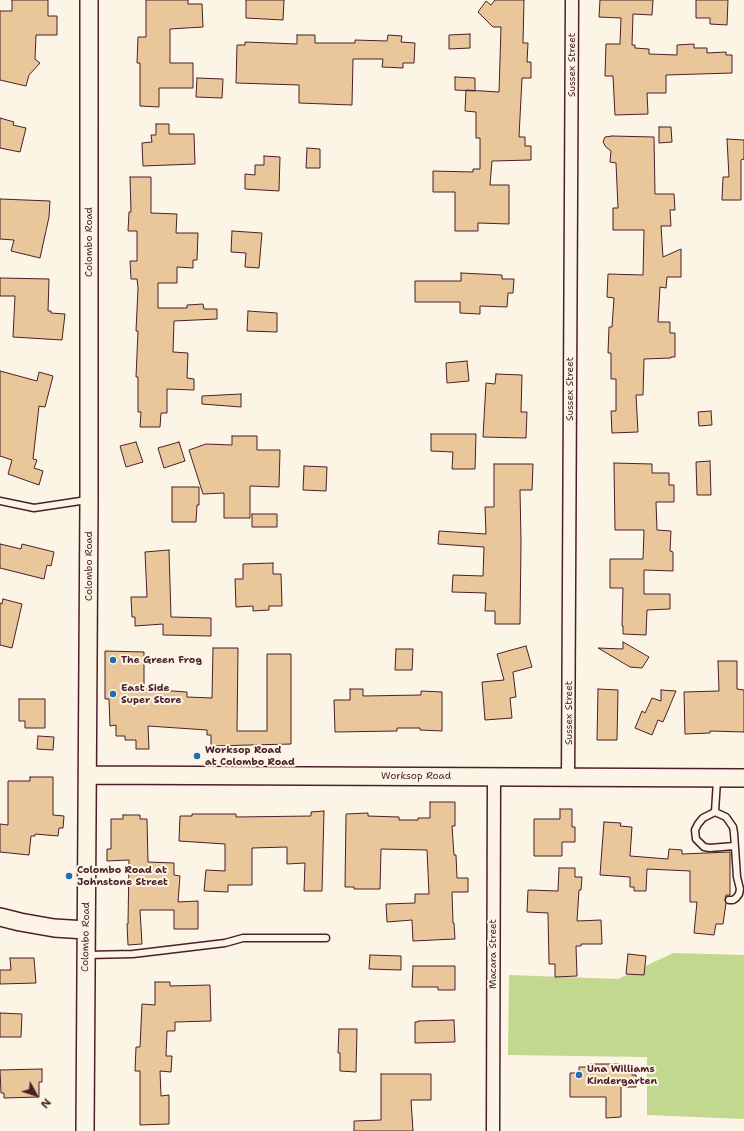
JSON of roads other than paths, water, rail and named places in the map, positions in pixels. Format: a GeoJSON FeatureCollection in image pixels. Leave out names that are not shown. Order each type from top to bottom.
{"type":"FeatureCollection","features":[{"type":"Feature","properties":{"kind":"street","name":"Colombo Road"},"geometry":{"type":"LineString","coordinates":[[85,1131],[89,500],[89,0]]}},
{"type":"Feature","properties":{"kind":"street","name":"Sussex Street"},"geometry":{"type":"LineString","coordinates":[[568,778],[572,0]]}},
{"type":"Feature","properties":{"kind":"street","name":"Worksop Road"},"geometry":{"type":"LineString","coordinates":[[88,775],[744,778]]}},
{"type":"Feature","properties":{"kind":"street","name":"Macara Street"},"geometry":{"type":"LineString","coordinates":[[493,1131],[494,776]]}},
{"type":"Feature","properties":{"kind":"street"},"geometry":{"type":"LineString","coordinates":[[0,917],[54,928],[86,930]]}},
{"type":"Feature","properties":{"kind":"lane"},"geometry":{"type":"LineString","coordinates":[[0,501],[34,508],[89,500]]}},
{"type":"Feature","properties":{"kind":"lane"},"geometry":{"type":"LineString","coordinates":[[715,812],[717,778]]}},
{"type":"Feature","properties":{"kind":"lane"},"geometry":{"type":"LineString","coordinates":[[715,812],[730,822],[734,833],[734,846],[740,889],[736,898],[729,900]]}},
{"type":"Feature","properties":{"kind":"lane"},"geometry":{"type":"LineString","coordinates":[[715,812],[703,818],[698,824],[695,830],[696,839],[704,847],[734,846]]}},
{"type":"Feature","properties":{"kind":"lane"},"geometry":{"type":"LineString","coordinates":[[86,955],[133,954],[225,943],[243,938],[326,938]]}},
{"type":"Feature","properties":{"kind":"place","name":"The Green Frog"},"geometry":{"type":"Point","coordinates":[113,660]}},
{"type":"Feature","properties":{"kind":"place","name":"East Side Super Store"},"geometry":{"type":"Point","coordinates":[113,694]}},
{"type":"Feature","properties":{"kind":"place","name":"Worksop Road at Colombo Road"},"geometry":{"type":"Point","coordinates":[197,756]}},
{"type":"Feature","properties":{"kind":"place","name":"Colombo Road at Johnstone Street"},"geometry":{"type":"Point","coordinates":[69,876]}},
{"type":"Feature","properties":{"kind":"place","name":"Una Williams Kindergarten"},"geometry":{"type":"Point","coordinates":[579,1075]}}]}
